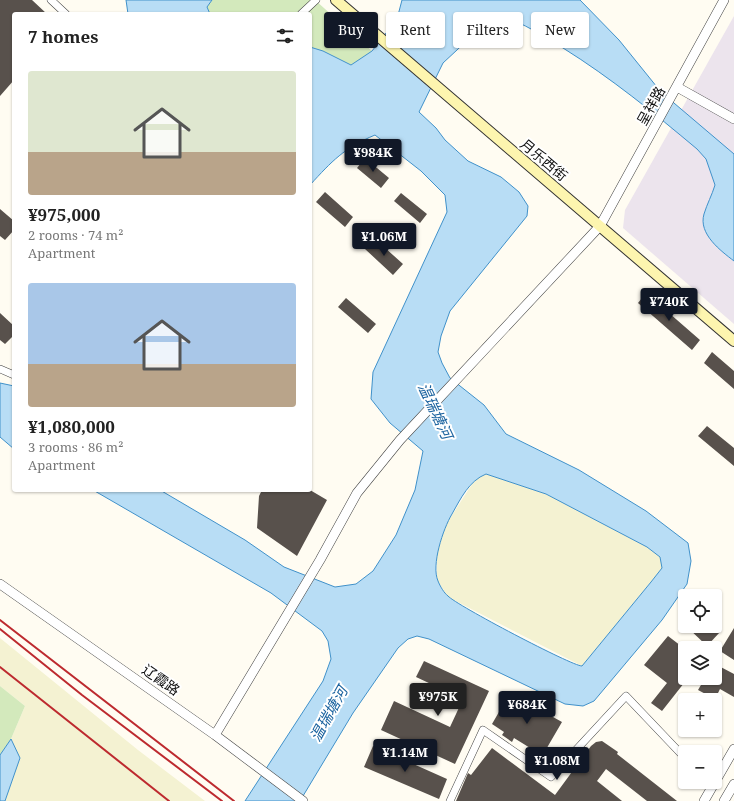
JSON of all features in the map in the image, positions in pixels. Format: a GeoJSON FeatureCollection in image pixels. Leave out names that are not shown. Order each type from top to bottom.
{"type":"FeatureCollection","features":[{"type":"Feature","properties":{"kind":"main road","name":"月乐西街"},"geometry":{"type":"LineString","coordinates":[[336,0],[734,341]]}},
{"type":"Feature","properties":{"kind":"street"},"geometry":{"type":"LineString","coordinates":[[51,0],[64,12]]}},
{"type":"Feature","properties":{"kind":"street"},"geometry":{"type":"LineString","coordinates":[[303,12],[316,0]]}},
{"type":"Feature","properties":{"kind":"street","name":"呈祥路"},"geometry":{"type":"LineString","coordinates":[[215,735],[316,567],[357,493],[400,440],[600,226],[724,0]]}},
{"type":"Feature","properties":{"kind":"street"},"geometry":{"type":"LineString","coordinates":[[677,87],[734,119]]}},
{"type":"Feature","properties":{"kind":"street"},"geometry":{"type":"LineString","coordinates":[[0,369],[12,374]]}},
{"type":"Feature","properties":{"kind":"street","name":"辽霞路"},"geometry":{"type":"LineString","coordinates":[[0,584],[215,735],[303,801]]}},
{"type":"Feature","properties":{"kind":"street"},"geometry":{"type":"LineString","coordinates":[[450,801],[483,730],[551,777],[626,696],[678,751]]}},
{"type":"Feature","properties":{"kind":"street"},"geometry":{"type":"LineString","coordinates":[[722,768],[734,749]]}},
{"type":"Feature","properties":{"kind":"street"},"geometry":{"type":"LineString","coordinates":[[724,801],[734,784]]}},
{"type":"Feature","properties":{"kind":"street"},"geometry":{"type":"LineString","coordinates":[[704,801],[710,789]]}},
{"type":"Feature","properties":{"kind":"shaded area"},"geometry":{"type":"Polygon","coordinates":[[[734,16],[734,324],[623,228],[625,210],[734,16]]]}},
{"type":"Feature","properties":{"kind":"shaded area"},"geometry":{"type":"Polygon","coordinates":[[[486,474],[546,494],[647,547],[660,557],[662,568],[582,666],[448,597],[437,580],[437,553],[445,526],[476,478],[486,474]]]}},
{"type":"Feature","properties":{"kind":"shaded area"},"geometry":{"type":"Polygon","coordinates":[[[0,638],[138,750],[205,801],[5,801],[20,758],[11,739],[25,706],[0,686],[0,638]]]}},
{"type":"Feature","properties":{"kind":"green space"},"geometry":{"type":"Polygon","coordinates":[[[212,0],[315,0],[328,12],[324,12],[324,48],[369,48],[372,51],[351,65],[323,51],[312,48],[312,12],[209,12],[207,7],[212,0]]]}},
{"type":"Feature","properties":{"kind":"green space"},"geometry":{"type":"Polygon","coordinates":[[[0,686],[25,706],[11,739],[0,755],[0,686]]]}},
{"type":"Feature","properties":{"kind":"water"},"geometry":{"type":"Polygon","coordinates":[[[126,0],[212,0],[207,7],[209,12],[128,12],[126,0]]]}},
{"type":"Feature","properties":{"kind":"water","name":"温瑞塘河"},"geometry":{"type":"Polygon","coordinates":[[[402,0],[580,0],[619,40],[661,92],[734,154],[734,261],[717,247],[707,235],[704,228],[704,214],[715,185],[706,159],[697,149],[648,109],[598,71],[563,48],[589,48],[589,12],[531,12],[531,29],[523,25],[523,12],[453,12],[453,48],[459,48],[443,63],[419,112],[436,128],[445,140],[468,161],[501,177],[519,192],[528,206],[527,216],[450,311],[441,336],[438,352],[450,378],[484,405],[506,434],[579,470],[646,511],[688,543],[691,561],[687,584],[684,589],[678,589],[678,597],[662,620],[594,701],[583,706],[565,704],[429,639],[417,636],[408,639],[398,648],[353,713],[300,801],[245,801],[323,681],[331,659],[328,641],[322,631],[271,593],[96,492],[163,492],[245,540],[284,567],[335,587],[356,584],[373,571],[396,535],[415,490],[423,451],[390,423],[371,399],[373,372],[447,212],[445,195],[421,171],[375,135],[355,145],[339,156],[312,183],[312,48],[323,51],[351,65],[374,48],[378,48],[378,43],[386,33],[386,48],[445,48],[445,12],[399,12],[402,0]],[[486,474],[475,481],[466,491],[449,521],[439,547],[436,574],[444,591],[456,602],[537,646],[582,666],[662,568],[660,557],[647,547],[546,494],[486,474]]]}},
{"type":"Feature","properties":{"kind":"water"},"geometry":{"type":"Polygon","coordinates":[[[0,383],[12,386],[12,447],[0,437],[0,383]]]}},
{"type":"Feature","properties":{"kind":"water"},"geometry":{"type":"Polygon","coordinates":[[[11,739],[20,758],[5,801],[0,801],[0,755],[11,739]]]}},
{"type":"Feature","properties":{"kind":"building"},"geometry":{"type":"Polygon","coordinates":[[[0,0],[32,0],[45,12],[12,12],[12,82],[0,96],[0,0]]]}},
{"type":"Feature","properties":{"kind":"building"},"geometry":{"type":"Polygon","coordinates":[[[365,158],[389,178],[381,188],[357,168],[365,158]]]}},
{"type":"Feature","properties":{"kind":"building"},"geometry":{"type":"Polygon","coordinates":[[[325,192],[353,217],[345,227],[316,202],[325,192]]]}},
{"type":"Feature","properties":{"kind":"building"},"geometry":{"type":"Polygon","coordinates":[[[401,193],[427,214],[420,223],[394,201],[401,193]]]}},
{"type":"Feature","properties":{"kind":"building"},"geometry":{"type":"Polygon","coordinates":[[[0,209],[12,219],[12,232],[5,240],[0,236],[0,209]]]}},
{"type":"Feature","properties":{"kind":"building"},"geometry":{"type":"Polygon","coordinates":[[[374,238],[403,264],[393,275],[365,249],[374,238]]]}},
{"type":"Feature","properties":{"kind":"building"},"geometry":{"type":"Polygon","coordinates":[[[646,293],[700,340],[692,350],[638,303],[646,293]]]}},
{"type":"Feature","properties":{"kind":"building"},"geometry":{"type":"Polygon","coordinates":[[[346,298],[376,324],[368,333],[338,307],[346,298]]]}},
{"type":"Feature","properties":{"kind":"building"},"geometry":{"type":"Polygon","coordinates":[[[0,313],[12,324],[12,337],[5,344],[0,340],[0,313]]]}},
{"type":"Feature","properties":{"kind":"building"},"geometry":{"type":"Polygon","coordinates":[[[712,352],[734,371],[734,389],[704,363],[712,352]]]}},
{"type":"Feature","properties":{"kind":"building"},"geometry":{"type":"Polygon","coordinates":[[[707,426],[734,448],[734,466],[698,436],[707,426]]]}},
{"type":"Feature","properties":{"kind":"building"},"geometry":{"type":"Polygon","coordinates":[[[312,491],[327,500],[297,556],[257,528],[259,496],[261,492],[312,491]]]}},
{"type":"Feature","properties":{"kind":"building"},"geometry":{"type":"Polygon","coordinates":[[[734,628],[734,660],[722,652],[722,648],[734,628]]]}},
{"type":"Feature","properties":{"kind":"building"},"geometry":{"type":"Polygon","coordinates":[[[693,633],[719,633],[712,641],[702,641],[693,633]]]}},
{"type":"Feature","properties":{"kind":"building"},"geometry":{"type":"Polygon","coordinates":[[[668,636],[678,644],[678,685],[682,685],[662,711],[651,703],[667,683],[644,665],[668,636]]]}},
{"type":"Feature","properties":{"kind":"building"},"geometry":{"type":"Polygon","coordinates":[[[424,661],[489,691],[455,764],[381,730],[394,701],[450,727],[463,699],[416,677],[424,661]]]}},
{"type":"Feature","properties":{"kind":"building"},"geometry":{"type":"Polygon","coordinates":[[[722,668],[734,674],[734,697],[720,689],[718,693],[704,693],[698,690],[701,685],[722,685],[722,668]]]}},
{"type":"Feature","properties":{"kind":"building"},"geometry":{"type":"Polygon","coordinates":[[[510,693],[562,722],[541,758],[533,753],[535,751],[514,738],[512,742],[502,735],[504,732],[492,724],[510,693]]]}},
{"type":"Feature","properties":{"kind":"building"},"geometry":{"type":"Polygon","coordinates":[[[602,741],[618,752],[617,754],[677,801],[647,801],[606,769],[597,781],[622,801],[456,801],[468,773],[471,775],[492,748],[555,795],[591,746],[596,742],[602,741]]]}},
{"type":"Feature","properties":{"kind":"building"},"geometry":{"type":"Polygon","coordinates":[[[373,746],[447,779],[439,799],[364,767],[373,746]]]}},
{"type":"Feature","properties":{"kind":"railway"},"geometry":{"type":"LineString","coordinates":[[0,620],[234,801]]}},
{"type":"Feature","properties":{"kind":"railway"},"geometry":{"type":"LineString","coordinates":[[0,629],[82,695],[222,801]]}},
{"type":"Feature","properties":{"kind":"railway"},"geometry":{"type":"LineString","coordinates":[[0,667],[169,801]]}}]}
